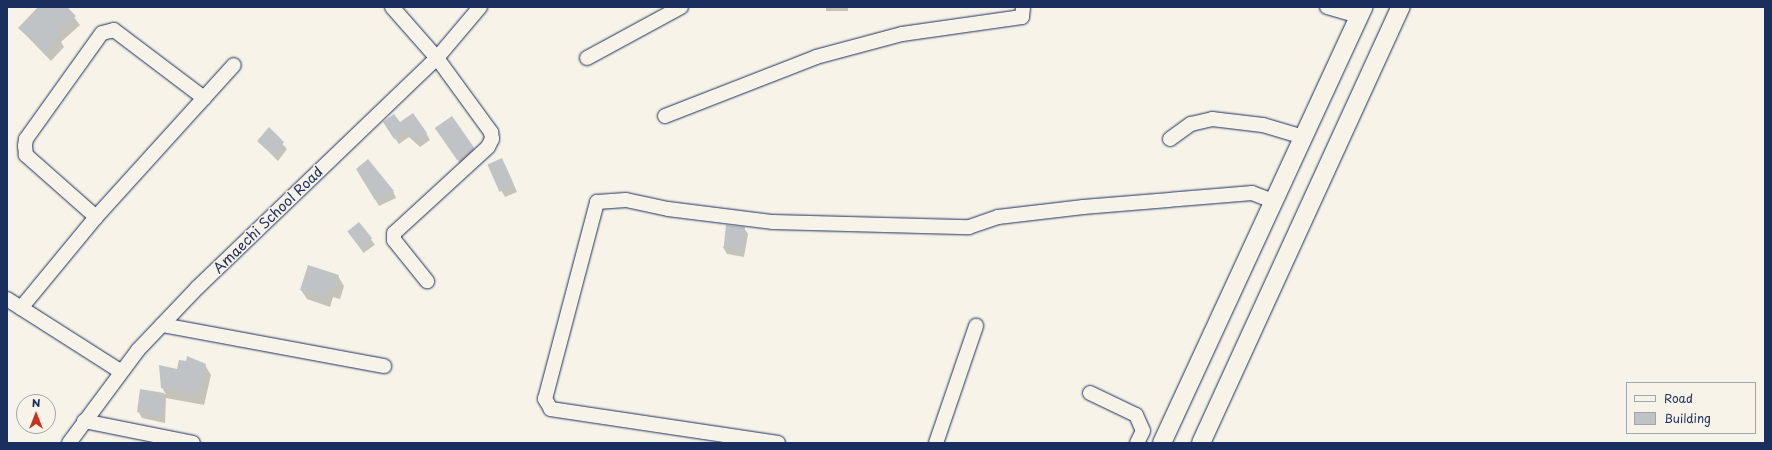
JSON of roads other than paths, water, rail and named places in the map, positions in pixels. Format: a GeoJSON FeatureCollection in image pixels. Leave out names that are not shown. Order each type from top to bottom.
{"type":"FeatureCollection","features":[{"type":"Feature","properties":{"kind":"main road"},"geometry":{"type":"LineString","coordinates":[[1201,443],[1401,7]]}},
{"type":"Feature","properties":{"kind":"main road"},"geometry":{"type":"LineString","coordinates":[[1162,443],[1361,12]]}},
{"type":"Feature","properties":{"kind":"street"},"geometry":{"type":"LineString","coordinates":[[392,7],[437,58],[492,139],[488,147],[394,233],[394,240],[427,281]]}},
{"type":"Feature","properties":{"kind":"street","name":"Amaechi School Road"},"geometry":{"type":"LineString","coordinates":[[69,443],[120,371],[162,325],[437,58],[480,7]]}},
{"type":"Feature","properties":{"kind":"street"},"geometry":{"type":"LineString","coordinates":[[587,58],[681,7]]}},
{"type":"Feature","properties":{"kind":"street"},"geometry":{"type":"LineString","coordinates":[[665,116],[816,57],[902,34],[1022,17],[1023,7]]}},
{"type":"Feature","properties":{"kind":"street"},"geometry":{"type":"LineString","coordinates":[[1327,7],[1361,12]]}},
{"type":"Feature","properties":{"kind":"street"},"geometry":{"type":"LineString","coordinates":[[96,217],[26,155],[25,146],[26,139],[102,33],[114,30],[204,98]]}},
{"type":"Feature","properties":{"kind":"street"},"geometry":{"type":"LineString","coordinates":[[21,308],[96,217],[234,65]]}},
{"type":"Feature","properties":{"kind":"street"},"geometry":{"type":"LineString","coordinates":[[1170,139],[1191,124],[1212,119],[1263,125],[1303,136]]}},
{"type":"Feature","properties":{"kind":"street"},"geometry":{"type":"LineString","coordinates":[[778,443],[551,409],[545,399],[597,202],[626,200],[668,209],[773,222],[969,227],[998,217],[1083,207],[1252,194],[1273,201]]}},
{"type":"Feature","properties":{"kind":"street"},"geometry":{"type":"LineString","coordinates":[[7,299],[120,371]]}},
{"type":"Feature","properties":{"kind":"street"},"geometry":{"type":"LineString","coordinates":[[162,325],[384,366]]}},
{"type":"Feature","properties":{"kind":"street"},"geometry":{"type":"LineString","coordinates":[[936,443],[976,326]]}},
{"type":"Feature","properties":{"kind":"street"},"geometry":{"type":"LineString","coordinates":[[1090,393],[1136,415],[1143,430],[1137,443]]}},
{"type":"Feature","properties":{"kind":"street"},"geometry":{"type":"LineString","coordinates":[[84,421],[192,443]]}}]}
